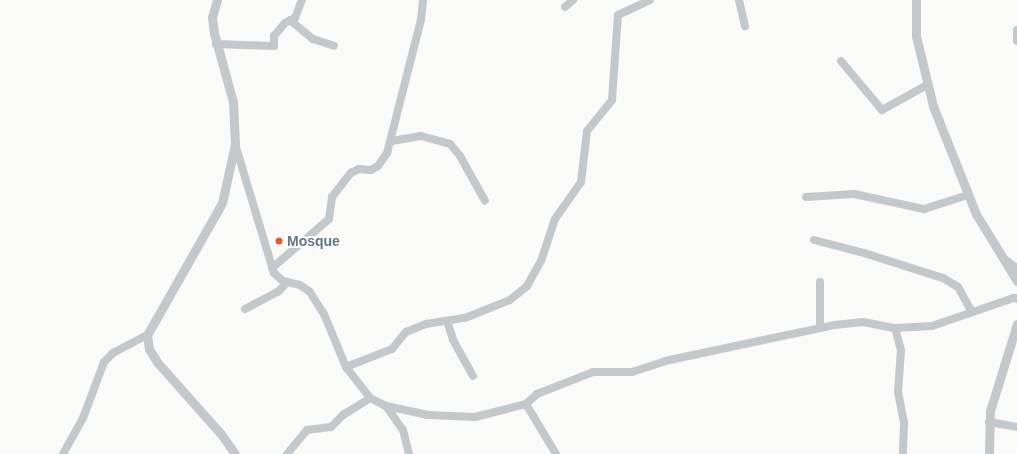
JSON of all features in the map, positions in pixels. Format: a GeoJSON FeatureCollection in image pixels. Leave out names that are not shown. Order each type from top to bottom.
{"type":"FeatureCollection","features":[{"type":"Feature","properties":{"kind":"street"},"geometry":{"type":"LineString","coordinates":[[217,0],[212,17],[216,44],[233,102],[235,144],[274,273],[287,282],[300,285],[310,292],[324,314],[346,367],[370,398],[386,406],[428,416],[475,417],[526,404],[537,394],[593,372],[632,372],[665,361],[820,328],[863,322],[895,328],[932,326],[972,312],[1017,299]]}},
{"type":"Feature","properties":{"kind":"street"},"geometry":{"type":"LineString","coordinates":[[216,44],[274,46],[274,36],[290,20],[295,18],[302,0]]}},
{"type":"Feature","properties":{"kind":"street"},"geometry":{"type":"LineString","coordinates":[[272,268],[326,223],[329,219],[332,198],[352,172],[359,169],[371,170],[378,166],[392,140],[421,20],[422,0]]}},
{"type":"Feature","properties":{"kind":"street"},"geometry":{"type":"LineString","coordinates":[[565,7],[572,0]]}},
{"type":"Feature","properties":{"kind":"street"},"geometry":{"type":"LineString","coordinates":[[346,367],[392,349],[406,332],[464,318],[510,300],[527,286],[541,261],[556,219],[581,182],[587,131],[612,100],[618,15],[650,0]]}},
{"type":"Feature","properties":{"kind":"street"},"geometry":{"type":"LineString","coordinates":[[739,0],[745,26]]}},
{"type":"Feature","properties":{"kind":"street"},"geometry":{"type":"LineString","coordinates":[[916,0],[916,36],[927,85],[968,195],[1001,257],[1016,274]]}},
{"type":"Feature","properties":{"kind":"street"},"geometry":{"type":"LineString","coordinates":[[290,20],[313,38],[334,46]]}},
{"type":"Feature","properties":{"kind":"street"},"geometry":{"type":"LineString","coordinates":[[1017,30],[1017,41]]}},
{"type":"Feature","properties":{"kind":"street"},"geometry":{"type":"LineString","coordinates":[[841,61],[882,110],[927,85]]}},
{"type":"Feature","properties":{"kind":"street"},"geometry":{"type":"LineString","coordinates":[[392,140],[421,136],[450,144],[460,156],[485,200]]}},
{"type":"Feature","properties":{"kind":"street"},"geometry":{"type":"LineString","coordinates":[[63,454],[83,418],[104,362],[113,353],[147,335],[222,204],[235,144]]}},
{"type":"Feature","properties":{"kind":"street"},"geometry":{"type":"LineString","coordinates":[[806,197],[854,194],[924,209],[968,195]]}},
{"type":"Feature","properties":{"kind":"street"},"geometry":{"type":"LineString","coordinates":[[814,240],[864,253],[942,278],[958,287],[972,312]]}},
{"type":"Feature","properties":{"kind":"street"},"geometry":{"type":"LineString","coordinates":[[245,309],[279,291],[287,282]]}},
{"type":"Feature","properties":{"kind":"street"},"geometry":{"type":"LineString","coordinates":[[820,282],[820,328]]}},
{"type":"Feature","properties":{"kind":"street"},"geometry":{"type":"LineString","coordinates":[[448,321],[453,340],[473,376]]}},
{"type":"Feature","properties":{"kind":"street"},"geometry":{"type":"LineString","coordinates":[[989,454],[989,422],[996,386],[1010,351],[1017,324]]}},
{"type":"Feature","properties":{"kind":"street"},"geometry":{"type":"LineString","coordinates":[[895,328],[901,350],[898,392],[904,422],[903,454]]}},
{"type":"Feature","properties":{"kind":"street"},"geometry":{"type":"LineString","coordinates":[[147,335],[149,349],[157,362],[221,434],[235,454]]}},
{"type":"Feature","properties":{"kind":"street"},"geometry":{"type":"LineString","coordinates":[[288,454],[307,430],[331,427],[343,415],[370,398]]}},
{"type":"Feature","properties":{"kind":"street"},"geometry":{"type":"LineString","coordinates":[[526,404],[556,454]]}},
{"type":"Feature","properties":{"kind":"street"},"geometry":{"type":"LineString","coordinates":[[386,406],[403,430],[409,454]]}},
{"type":"Feature","properties":{"kind":"street"},"geometry":{"type":"LineString","coordinates":[[989,422],[1017,427]]}},
{"type":"Feature","properties":{"kind":"place","name":"Mosque"},"geometry":{"type":"Point","coordinates":[279,241]}}]}
